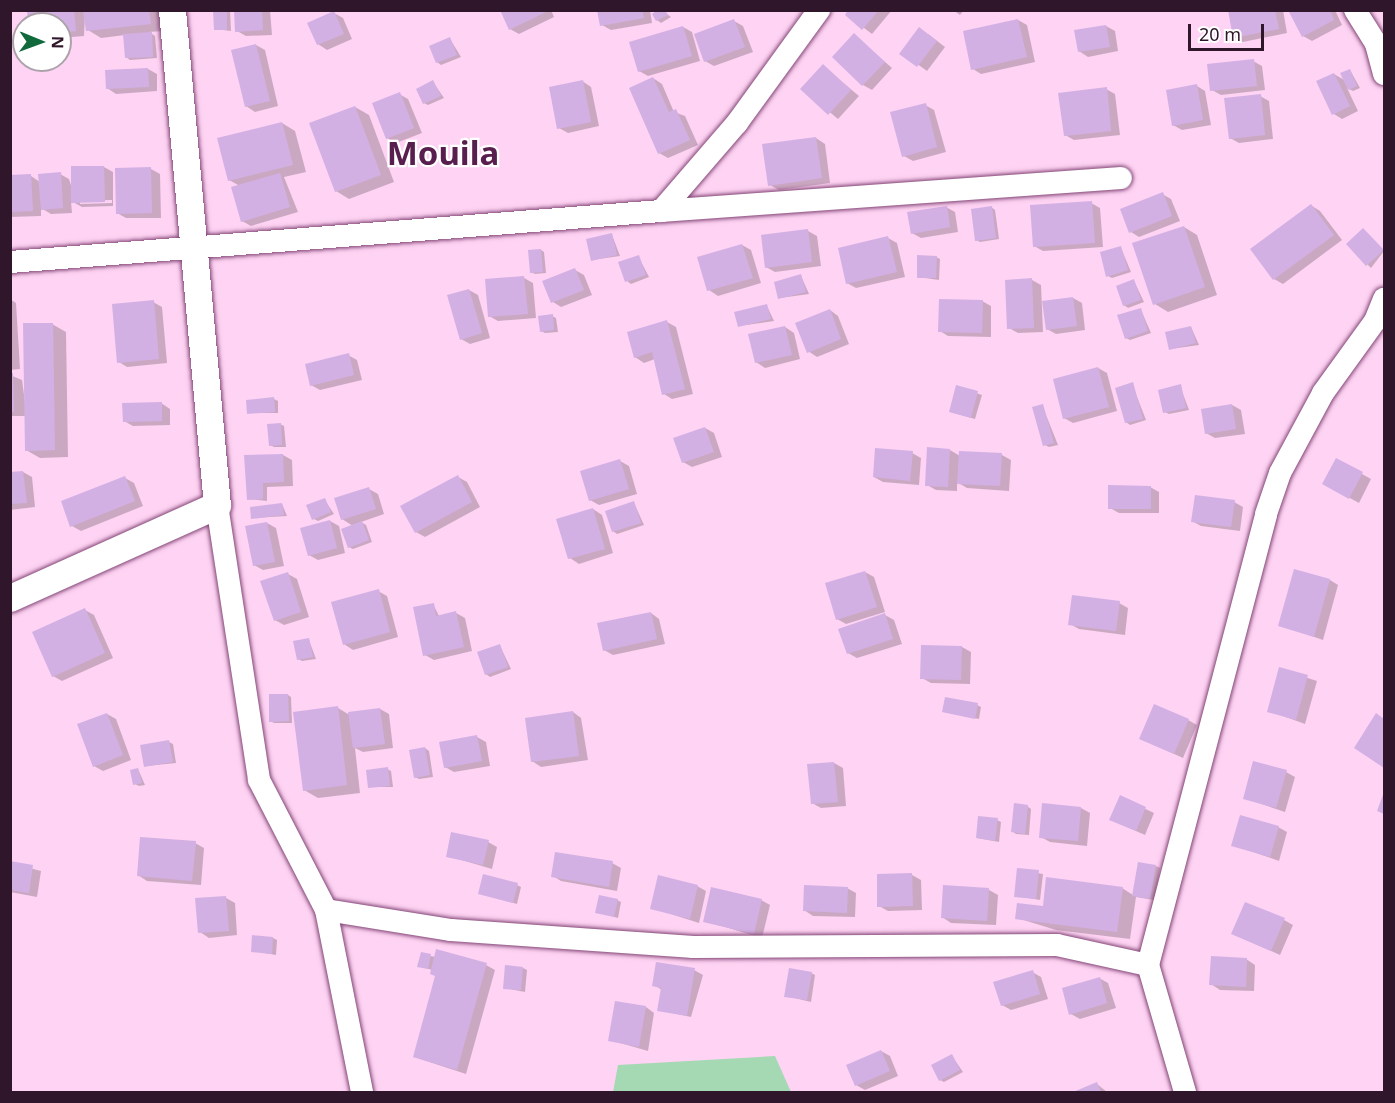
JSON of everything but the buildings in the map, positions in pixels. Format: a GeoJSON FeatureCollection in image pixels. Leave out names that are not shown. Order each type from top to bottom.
{"type":"FeatureCollection","features":[{"type":"Feature","properties":{"kind":"street"},"geometry":{"type":"LineString","coordinates":[[172,10],[217,505],[259,780],[326,910],[362,1092]]}},
{"type":"Feature","properties":{"kind":"street"},"geometry":{"type":"LineString","coordinates":[[661,211],[737,123],[819,10]]}},
{"type":"Feature","properties":{"kind":"street"},"geometry":{"type":"LineString","coordinates":[[1355,10],[1376,44],[1384,74]]}},
{"type":"Feature","properties":{"kind":"street"},"geometry":{"type":"LineString","coordinates":[[10,262],[1121,178]]}},
{"type":"Feature","properties":{"kind":"street"},"geometry":{"type":"LineString","coordinates":[[1185,1092],[1148,965],[1273,493],[1298,436],[1375,321],[1384,299]]}},
{"type":"Feature","properties":{"kind":"street"},"geometry":{"type":"LineString","coordinates":[[10,597],[217,505]]}},
{"type":"Feature","properties":{"kind":"street"},"geometry":{"type":"LineString","coordinates":[[326,910],[452,930],[693,947],[1057,945],[1148,965]]}},
{"type":"Feature","properties":{"kind":"green space"},"geometry":{"type":"Polygon","coordinates":[[[775,1056],[791,1092],[613,1092],[618,1065],[775,1056]]]}},
{"type":"Feature","properties":{"kind":"district","name":"Mouila"},"geometry":{"type":"Point","coordinates":[443,153]}}]}
